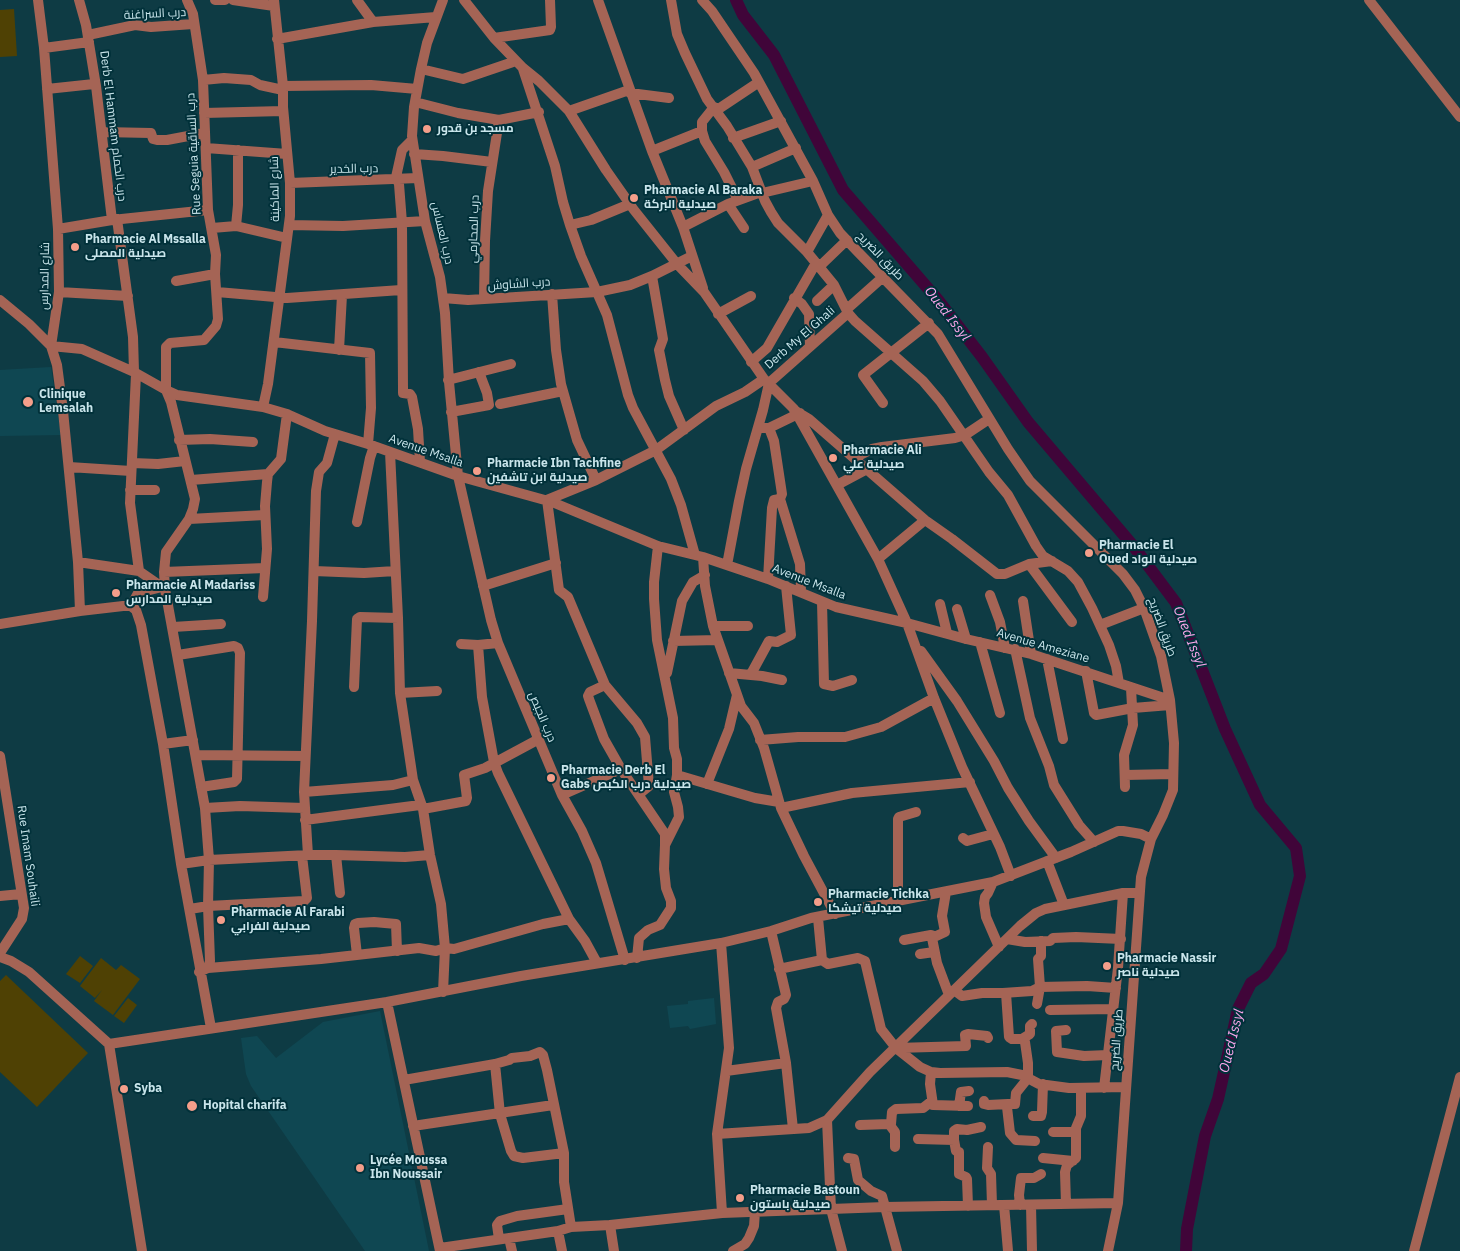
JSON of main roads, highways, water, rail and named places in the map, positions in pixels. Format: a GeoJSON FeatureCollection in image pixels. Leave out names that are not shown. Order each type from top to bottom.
{"type":"FeatureCollection","features":[{"type":"Feature","properties":{"kind":"waterway","name":"Oued Issyl"},"geometry":{"type":"LineString","coordinates":[[736,0],[743,15],[774,55],[843,190],[938,300],[982,357],[1028,422],[1134,547],[1176,603],[1225,729],[1260,805],[1296,848],[1300,876],[1281,949],[1264,974],[1251,983],[1238,1009],[1218,1099],[1205,1136],[1187,1229],[1186,1251]]}},
{"type":"Feature","properties":{"kind":"place","name":"مسجد بن قدور"},"geometry":{"type":"Point","coordinates":[427,129]}},
{"type":"Feature","properties":{"kind":"place","name":"Pharmacie Al Baraka صيدلية البركة"},"geometry":{"type":"Point","coordinates":[634,198]}},
{"type":"Feature","properties":{"kind":"place","name":"Pharmacie Al Mssalla صيدلية المصلى"},"geometry":{"type":"Point","coordinates":[75,247]}},
{"type":"Feature","properties":{"kind":"place","name":"Clinique Lemsalah"},"geometry":{"type":"Point","coordinates":[28,402]}},
{"type":"Feature","properties":{"kind":"place","name":"Pharmacie Ali صيدلية علي"},"geometry":{"type":"Point","coordinates":[833,458]}},
{"type":"Feature","properties":{"kind":"place","name":"Pharmacie Ibn Tachfine صيدلية ابن تاشفين"},"geometry":{"type":"Point","coordinates":[477,471]}},
{"type":"Feature","properties":{"kind":"place","name":"Pharmacie El Oued صيدلية الواد"},"geometry":{"type":"Point","coordinates":[1089,553]}},
{"type":"Feature","properties":{"kind":"place","name":"Pharmacie Al Madariss صيدلية المدارس"},"geometry":{"type":"Point","coordinates":[116,593]}},
{"type":"Feature","properties":{"kind":"place","name":"Pharmacie Derb El Gabs صيدلية درب الكبص"},"geometry":{"type":"Point","coordinates":[551,778]}},
{"type":"Feature","properties":{"kind":"place","name":"Pharmacie Tichka صيدلية تيشكا"},"geometry":{"type":"Point","coordinates":[818,902]}},
{"type":"Feature","properties":{"kind":"place","name":"Pharmacie Al Farabi صيدلية الفرابي"},"geometry":{"type":"Point","coordinates":[221,920]}},
{"type":"Feature","properties":{"kind":"place","name":"Pharmacie Nassir صيدلية ناصر"},"geometry":{"type":"Point","coordinates":[1107,966]}},
{"type":"Feature","properties":{"kind":"place","name":"Syba"},"geometry":{"type":"Point","coordinates":[124,1089]}},
{"type":"Feature","properties":{"kind":"place","name":"Hopital charifa"},"geometry":{"type":"Point","coordinates":[192,1106]}},
{"type":"Feature","properties":{"kind":"place","name":"Lycée Moussa Ibn Noussair"},"geometry":{"type":"Point","coordinates":[360,1168]}},
{"type":"Feature","properties":{"kind":"place","name":"Pharmacie Bastoun صيدلية باستون"},"geometry":{"type":"Point","coordinates":[740,1198]}}]}
